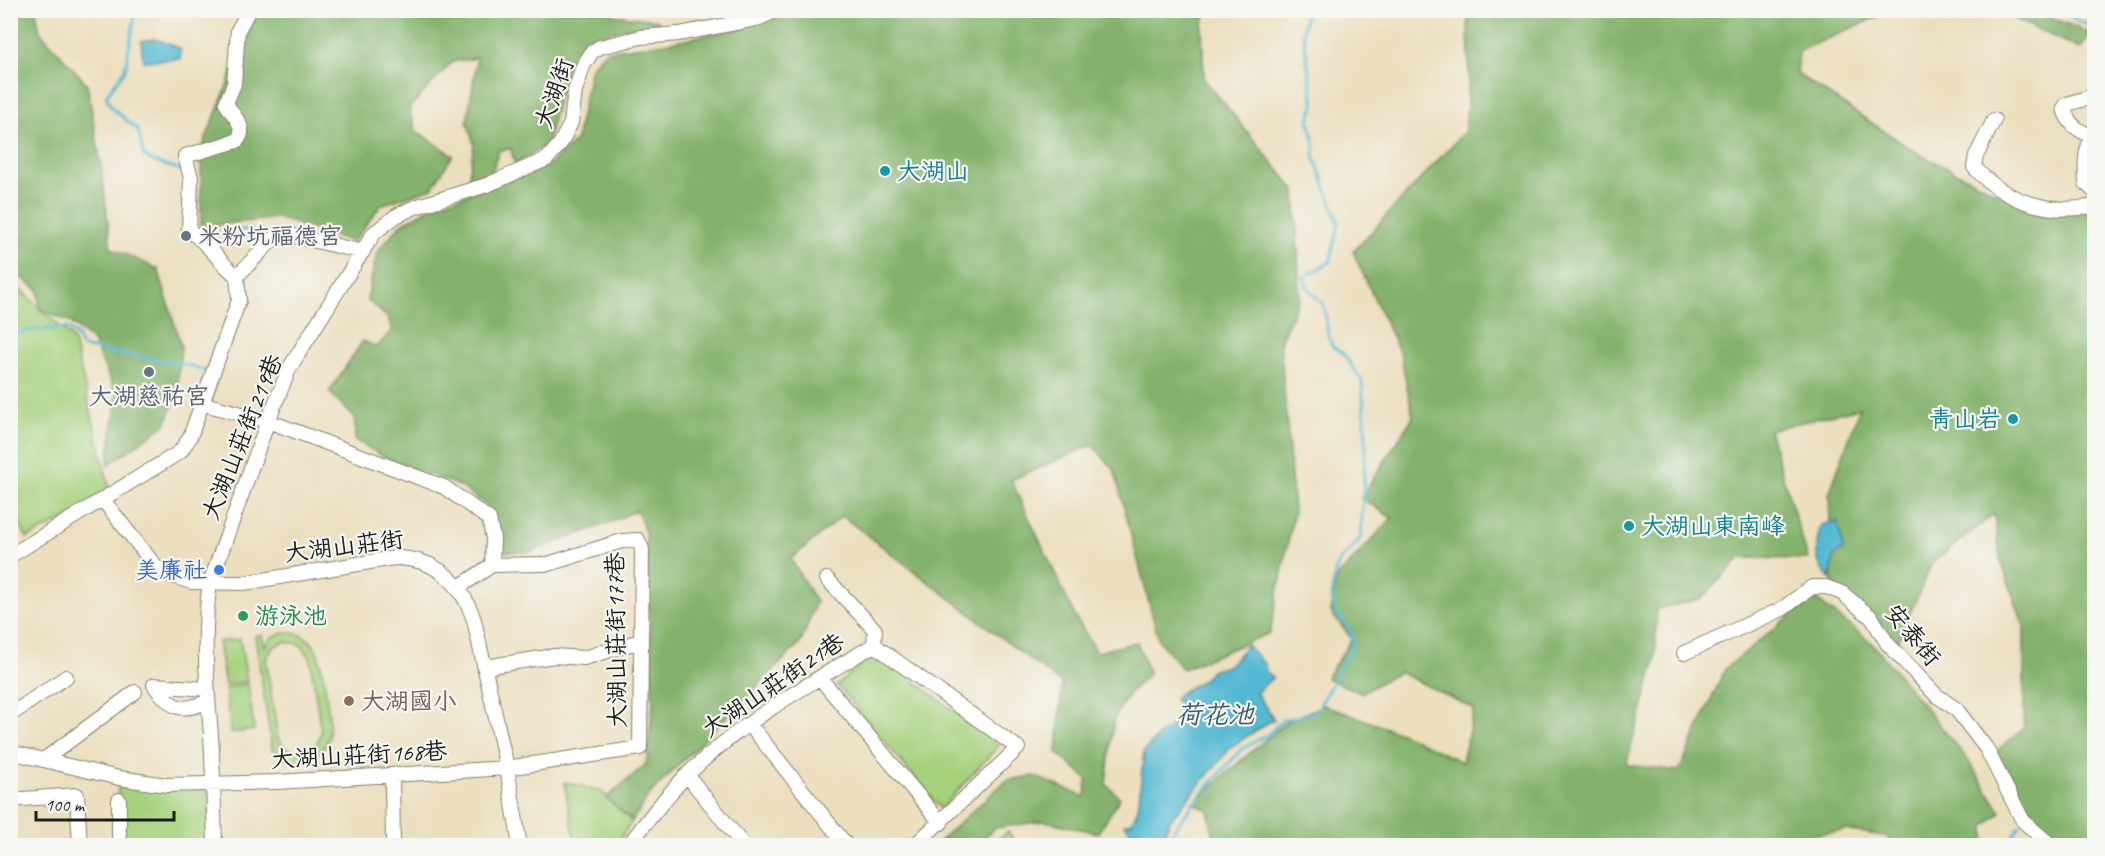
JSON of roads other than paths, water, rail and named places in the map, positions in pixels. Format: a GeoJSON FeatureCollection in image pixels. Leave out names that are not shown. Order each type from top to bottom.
{"type":"FeatureCollection","features":[{"type":"Feature","properties":{"kind":"street"},"geometry":{"type":"LineString","coordinates":[[10,556],[180,452],[190,437],[204,404],[239,300],[237,276],[222,264],[203,239],[189,231],[190,178],[185,156],[237,141],[241,137],[242,126],[226,103],[234,84],[238,30],[249,10]]}},
{"type":"Feature","properties":{"kind":"street","name":"大湖街"},"geometry":{"type":"LineString","coordinates":[[363,252],[374,233],[396,216],[415,207],[487,185],[547,159],[560,144],[571,123],[575,91],[583,66],[592,52],[600,47],[641,37],[680,34],[757,19],[777,10]]}},
{"type":"Feature","properties":{"kind":"street"},"geometry":{"type":"LineString","coordinates":[[2094,96],[2067,104],[2064,108],[2075,128],[2093,135],[2085,167],[2086,183],[2094,191]]}},
{"type":"Feature","properties":{"kind":"street"},"geometry":{"type":"LineString","coordinates":[[1994,120],[1976,156],[1974,167],[1990,185],[2022,202],[2056,207],[2094,206]]}},
{"type":"Feature","properties":{"kind":"street"},"geometry":{"type":"LineString","coordinates":[[237,276],[277,235],[286,234],[363,252]]}},
{"type":"Feature","properties":{"kind":"street","name":"大湖山莊街219巷"},"geometry":{"type":"LineString","coordinates":[[214,846],[214,785],[208,695],[206,606],[210,583],[268,421],[290,367],[363,252]]}},
{"type":"Feature","properties":{"kind":"street"},"geometry":{"type":"LineString","coordinates":[[204,404],[268,421],[444,487],[489,519],[493,538],[492,565],[459,587]]}},
{"type":"Feature","properties":{"kind":"street","name":"大湖山莊街"},"geometry":{"type":"LineString","coordinates":[[103,500],[156,567],[173,576],[210,583],[244,582],[352,563],[412,558],[443,570],[459,587],[474,620],[507,768],[520,846]]}},
{"type":"Feature","properties":{"kind":"street","name":"大湖山莊街177巷"},"geometry":{"type":"LineString","coordinates":[[492,565],[548,564],[622,541],[638,540],[642,549],[640,748]]}},
{"type":"Feature","properties":{"kind":"street"},"geometry":{"type":"LineString","coordinates":[[826,579],[875,630],[874,645],[1018,748],[914,846]]}},
{"type":"Feature","properties":{"kind":"street","name":"安泰街"},"geometry":{"type":"LineString","coordinates":[[1684,653],[1782,609],[1812,587],[1826,587],[1842,593],[1872,618],[1887,643],[1936,695],[1956,709],[1986,748],[2023,821],[2052,846]]}},
{"type":"Feature","properties":{"kind":"street"},"geometry":{"type":"LineString","coordinates":[[485,667],[554,656],[584,658],[640,641]]}},
{"type":"Feature","properties":{"kind":"street","name":"大湖山莊街21巷"},"geometry":{"type":"LineString","coordinates":[[628,846],[662,801],[715,750],[787,697],[874,645]]}},
{"type":"Feature","properties":{"kind":"street"},"geometry":{"type":"LineString","coordinates":[[10,715],[66,677]]}},
{"type":"Feature","properties":{"kind":"street"},"geometry":{"type":"LineString","coordinates":[[820,678],[941,822]]}},
{"type":"Feature","properties":{"kind":"street"},"geometry":{"type":"LineString","coordinates":[[154,685],[208,695],[193,708],[178,708],[165,700],[154,685]]}},
{"type":"Feature","properties":{"kind":"street"},"geometry":{"type":"LineString","coordinates":[[45,759],[135,692]]}},
{"type":"Feature","properties":{"kind":"street"},"geometry":{"type":"LineString","coordinates":[[750,725],[847,846]]}},
{"type":"Feature","properties":{"kind":"street","name":"大湖山莊街168巷"},"geometry":{"type":"LineString","coordinates":[[10,752],[119,778],[166,785],[214,785],[507,768],[640,748]]}},
{"type":"Feature","properties":{"kind":"street"},"geometry":{"type":"LineString","coordinates":[[687,775],[743,845]]}},
{"type":"Feature","properties":{"kind":"street"},"geometry":{"type":"LineString","coordinates":[[392,776],[393,846]]}},
{"type":"Feature","properties":{"kind":"street"},"geometry":{"type":"LineString","coordinates":[[10,800],[77,795],[80,846]]}},
{"type":"Feature","properties":{"kind":"street"},"geometry":{"type":"LineString","coordinates":[[119,800],[119,846]]}},
{"type":"Feature","properties":{"kind":"water"},"geometry":{"type":"Polygon","coordinates":[[[155,39],[180,48],[180,59],[143,61],[141,41],[155,39]]]}},
{"type":"Feature","properties":{"kind":"water"},"geometry":{"type":"Polygon","coordinates":[[[1837,521],[1843,550],[1834,556],[1830,579],[1824,573],[1818,560],[1817,540],[1821,525],[1837,521]]]}},
{"type":"Feature","properties":{"kind":"water","name":"荷花池"},"geometry":{"type":"Polygon","coordinates":[[[1247,645],[1265,665],[1266,672],[1273,677],[1256,693],[1274,719],[1232,746],[1170,820],[1163,838],[1155,843],[1143,841],[1144,835],[1136,830],[1132,833],[1124,824],[1132,822],[1138,809],[1144,751],[1169,728],[1178,716],[1180,707],[1174,698],[1211,671],[1230,665],[1247,645]]]}},
{"type":"Feature","properties":{"kind":"waterway"},"geometry":{"type":"LineString","coordinates":[[136,10],[125,70],[106,96],[112,108],[138,130],[144,156],[154,162],[185,171]]}},
{"type":"Feature","properties":{"kind":"waterway"},"geometry":{"type":"LineString","coordinates":[[1165,846],[1175,828],[1202,793],[1242,749],[1267,735],[1283,720],[1313,713],[1318,709],[1353,644],[1349,629],[1334,608],[1332,594],[1338,565],[1361,536],[1366,440],[1362,381],[1343,353],[1333,347],[1328,335],[1324,305],[1307,287],[1304,277],[1330,262],[1339,223],[1314,156],[1315,144],[1309,121],[1314,105],[1303,33],[1306,10]]}},
{"type":"Feature","properties":{"kind":"waterway"},"geometry":{"type":"LineString","coordinates":[[2063,10],[2079,22],[2094,25]]}},
{"type":"Feature","properties":{"kind":"waterway"},"geometry":{"type":"LineString","coordinates":[[210,234],[250,229],[265,243]]}},
{"type":"Feature","properties":{"kind":"waterway"},"geometry":{"type":"LineString","coordinates":[[10,335],[31,330],[67,328],[77,336],[82,347],[192,366],[208,372]]}},
{"type":"Feature","properties":{"kind":"waterway"},"geometry":{"type":"LineString","coordinates":[[2006,846],[2020,825]]}},
{"type":"Feature","properties":{"kind":"place","name":"大湖山"},"geometry":{"type":"Point","coordinates":[885,171]}},
{"type":"Feature","properties":{"kind":"place","name":"米粉坑福德宮"},"geometry":{"type":"Point","coordinates":[186,236]}},
{"type":"Feature","properties":{"kind":"place","name":"大湖慈祐宮"},"geometry":{"type":"Point","coordinates":[149,372]}},
{"type":"Feature","properties":{"kind":"place","name":"青山岩"},"geometry":{"type":"Point","coordinates":[2013,419]}},
{"type":"Feature","properties":{"kind":"place","name":"大湖山東南峰"},"geometry":{"type":"Point","coordinates":[1629,526]}},
{"type":"Feature","properties":{"kind":"place","name":"美廉社"},"geometry":{"type":"Point","coordinates":[219,570]}},
{"type":"Feature","properties":{"kind":"place","name":"游泳池"},"geometry":{"type":"Point","coordinates":[243,616]}},
{"type":"Feature","properties":{"kind":"place","name":"大湖國小"},"geometry":{"type":"Point","coordinates":[349,701]}}]}
